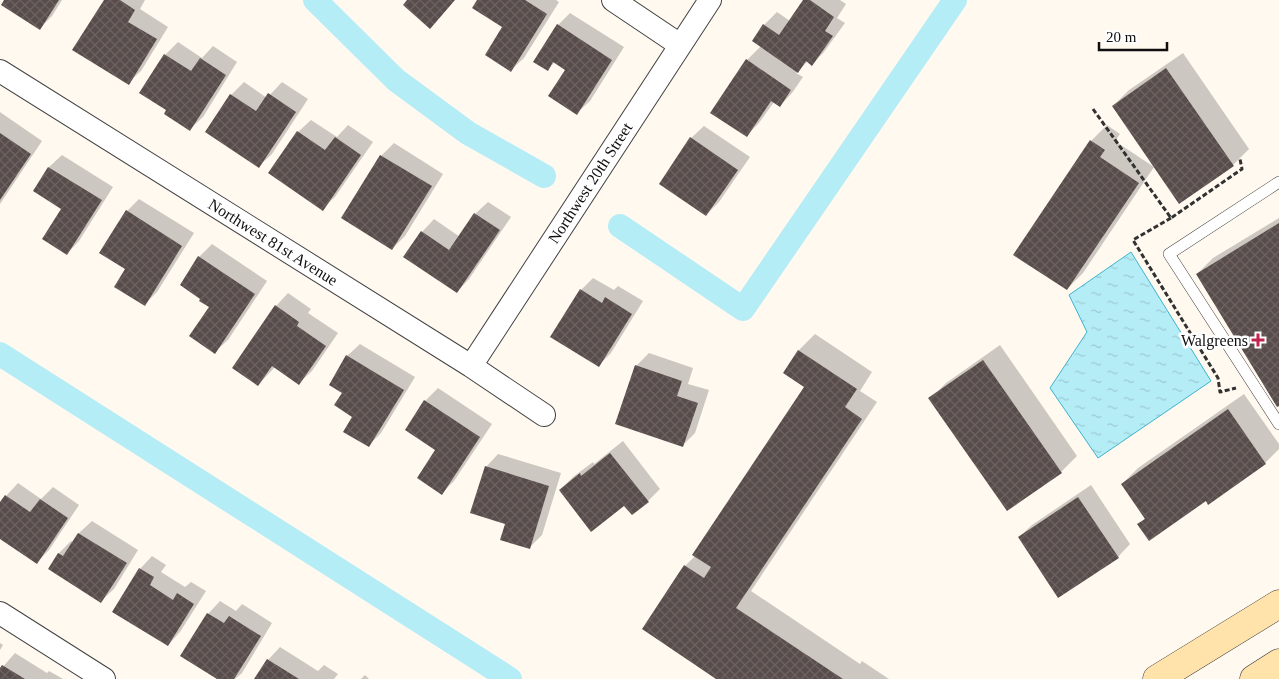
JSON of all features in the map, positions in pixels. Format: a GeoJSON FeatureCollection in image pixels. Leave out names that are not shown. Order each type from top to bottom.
{"type":"FeatureCollection","features":[{"type":"Feature","properties":{"kind":"main road"},"geometry":{"type":"LineString","coordinates":[[1157,679],[1279,604]]}},
{"type":"Feature","properties":{"kind":"main road"},"geometry":{"type":"LineString","coordinates":[[1254,679],[1279,663]]}},
{"type":"Feature","properties":{"kind":"street"},"geometry":{"type":"LineString","coordinates":[[614,0],[680,45]]}},
{"type":"Feature","properties":{"kind":"street","name":"Northwest 20th Street"},"geometry":{"type":"LineString","coordinates":[[471,366],[710,0]]}},
{"type":"Feature","properties":{"kind":"street","name":"Northwest 81st Avenue"},"geometry":{"type":"LineString","coordinates":[[0,71],[471,366],[544,416]]}},
{"type":"Feature","properties":{"kind":"street"},"geometry":{"type":"LineString","coordinates":[[0,614],[104,679]]}},
{"type":"Feature","properties":{"kind":"lane"},"geometry":{"type":"LineString","coordinates":[[1279,182],[1169,254],[1279,424]]}},
{"type":"Feature","properties":{"kind":"path"},"geometry":{"type":"LineString","coordinates":[[1093,109],[1172,218],[1242,169],[1240,159]]}},
{"type":"Feature","properties":{"kind":"water"},"geometry":{"type":"Polygon","coordinates":[[[1131,252],[1211,381],[1098,458],[1050,388],[1087,332],[1069,295],[1131,252]]]}},
{"type":"Feature","properties":{"kind":"building"},"geometry":{"type":"Polygon","coordinates":[[[4,0],[59,0],[40,30],[1,5],[4,0]]]}},
{"type":"Feature","properties":{"kind":"building"},"geometry":{"type":"Polygon","coordinates":[[[104,0],[120,0],[135,10],[128,22],[157,39],[129,85],[72,50],[104,0]]]}},
{"type":"Feature","properties":{"kind":"building"},"geometry":{"type":"Polygon","coordinates":[[[407,0],[455,0],[430,29],[403,5],[407,0]]]}},
{"type":"Feature","properties":{"kind":"building"},"geometry":{"type":"Polygon","coordinates":[[[477,0],[525,0],[547,14],[511,72],[485,55],[502,27],[472,8],[477,0]]]}},
{"type":"Feature","properties":{"kind":"building"},"geometry":{"type":"Polygon","coordinates":[[[803,0],[810,0],[834,17],[825,31],[833,36],[812,66],[806,61],[798,73],[752,41],[763,24],[779,35],[803,0]]]}},
{"type":"Feature","properties":{"kind":"building"},"geometry":{"type":"Polygon","coordinates":[[[557,24],[612,60],[577,115],[548,96],[565,70],[553,62],[548,71],[533,62],[557,24]]]}},
{"type":"Feature","properties":{"kind":"building"},"geometry":{"type":"Polygon","coordinates":[[[164,54],[191,71],[200,58],[226,75],[190,131],[164,114],[166,110],[139,93],[164,54]]]}},
{"type":"Feature","properties":{"kind":"building"},"geometry":{"type":"Polygon","coordinates":[[[746,59],[791,90],[780,107],[771,101],[747,137],[710,113],[746,59]]]}},
{"type":"Feature","properties":{"kind":"building"},"geometry":{"type":"Polygon","coordinates":[[[1166,68],[1234,166],[1179,204],[1112,106],[1166,68]]]}},
{"type":"Feature","properties":{"kind":"building"},"geometry":{"type":"Polygon","coordinates":[[[268,93],[296,112],[259,168],[205,132],[230,94],[256,111],[268,93]]]}},
{"type":"Feature","properties":{"kind":"building"},"geometry":{"type":"Polygon","coordinates":[[[297,131],[325,150],[335,137],[361,155],[323,211],[268,173],[297,131]]]}},
{"type":"Feature","properties":{"kind":"building"},"geometry":{"type":"Polygon","coordinates":[[[0,133],[31,154],[0,200],[0,133]]]}},
{"type":"Feature","properties":{"kind":"building"},"geometry":{"type":"Polygon","coordinates":[[[690,137],[738,170],[706,216],[659,184],[690,137]]]}},
{"type":"Feature","properties":{"kind":"building"},"geometry":{"type":"Polygon","coordinates":[[[1090,140],[1105,150],[1100,157],[1139,183],[1067,290],[1013,255],[1090,140]]]}},
{"type":"Feature","properties":{"kind":"building"},"geometry":{"type":"Polygon","coordinates":[[[380,155],[432,186],[392,250],[341,218],[380,155]]]}},
{"type":"Feature","properties":{"kind":"building"},"geometry":{"type":"Polygon","coordinates":[[[48,167],[102,200],[67,255],[42,239],[61,209],[33,191],[48,167]]]}},
{"type":"Feature","properties":{"kind":"building"},"geometry":{"type":"Polygon","coordinates":[[[126,210],[182,246],[145,306],[114,287],[125,269],[99,253],[126,210]]]}},
{"type":"Feature","properties":{"kind":"building"},"geometry":{"type":"Polygon","coordinates":[[[474,213],[500,230],[457,293],[403,257],[421,231],[449,250],[474,213]]]}},
{"type":"Feature","properties":{"kind":"building","name":"Walgreens"},"geometry":{"type":"Polygon","coordinates":[[[1279,223],[1279,406],[1277,407],[1196,274],[1279,223]]]}},
{"type":"Feature","properties":{"kind":"building"},"geometry":{"type":"Polygon","coordinates":[[[198,256],[255,294],[215,354],[189,336],[209,307],[180,285],[198,256]]]}},
{"type":"Feature","properties":{"kind":"building"},"geometry":{"type":"Polygon","coordinates":[[[580,289],[602,303],[605,297],[632,314],[599,367],[550,337],[580,289]]]}},
{"type":"Feature","properties":{"kind":"building"},"geometry":{"type":"Polygon","coordinates":[[[275,305],[299,322],[297,326],[326,346],[299,385],[272,366],[258,386],[232,368],[275,305]]]}},
{"type":"Feature","properties":{"kind":"building"},"geometry":{"type":"Polygon","coordinates":[[[798,350],[857,389],[845,407],[862,419],[736,608],[843,679],[716,679],[642,629],[684,565],[704,578],[711,567],[692,555],[804,387],[783,373],[798,350]]]}},
{"type":"Feature","properties":{"kind":"building"},"geometry":{"type":"Polygon","coordinates":[[[346,355],[404,390],[369,447],[343,432],[352,417],[334,405],[342,393],[329,385],[346,355]]]}},
{"type":"Feature","properties":{"kind":"building"},"geometry":{"type":"Polygon","coordinates":[[[983,360],[1062,473],[1007,511],[928,398],[983,360]]]}},
{"type":"Feature","properties":{"kind":"building"},"geometry":{"type":"Polygon","coordinates":[[[635,365],[682,381],[677,396],[698,403],[683,447],[615,424],[635,365]]]}},
{"type":"Feature","properties":{"kind":"building"},"geometry":{"type":"Polygon","coordinates":[[[424,400],[480,437],[442,495],[417,478],[435,450],[405,430],[424,400]]]}},
{"type":"Feature","properties":{"kind":"building"},"geometry":{"type":"Polygon","coordinates":[[[1228,409],[1266,464],[1208,505],[1206,501],[1149,541],[1137,524],[1145,519],[1121,484],[1228,409]]]}},
{"type":"Feature","properties":{"kind":"building"},"geometry":{"type":"Polygon","coordinates":[[[610,453],[649,502],[632,515],[624,506],[591,532],[559,490],[580,473],[581,476],[610,453]]]}},
{"type":"Feature","properties":{"kind":"building"},"geometry":{"type":"Polygon","coordinates":[[[485,466],[549,486],[530,549],[500,540],[505,524],[470,513],[485,466]]]}},
{"type":"Feature","properties":{"kind":"building"},"geometry":{"type":"Polygon","coordinates":[[[5,495],[30,512],[40,499],[68,518],[37,564],[0,539],[0,502],[5,495]]]}},
{"type":"Feature","properties":{"kind":"building"},"geometry":{"type":"Polygon","coordinates":[[[1078,497],[1119,558],[1058,598],[1018,537],[1078,497]]]}},
{"type":"Feature","properties":{"kind":"building"},"geometry":{"type":"Polygon","coordinates":[[[78,533],[127,563],[101,603],[48,569],[58,553],[63,556],[78,533]]]}},
{"type":"Feature","properties":{"kind":"building"},"geometry":{"type":"Polygon","coordinates":[[[139,568],[154,577],[150,585],[173,600],[177,593],[194,604],[168,646],[112,612],[139,568]]]}},
{"type":"Feature","properties":{"kind":"building"},"geometry":{"type":"Polygon","coordinates":[[[207,613],[224,623],[229,616],[261,636],[234,679],[217,679],[180,656],[207,613]]]}},
{"type":"Feature","properties":{"kind":"building"},"geometry":{"type":"Polygon","coordinates":[[[267,659],[299,679],[254,679],[267,659]]]}},
{"type":"Feature","properties":{"kind":"building"},"geometry":{"type":"Polygon","coordinates":[[[2,665],[25,679],[0,679],[0,668],[2,665]]]}},
{"type":"Feature","properties":{"kind":"waterway"},"geometry":{"type":"LineString","coordinates":[[315,0],[396,80],[468,133],[544,176]]}},
{"type":"Feature","properties":{"kind":"waterway"},"geometry":{"type":"LineString","coordinates":[[620,226],[743,309],[955,0]]}},
{"type":"Feature","properties":{"kind":"waterway"},"geometry":{"type":"LineString","coordinates":[[0,354],[510,679]]}},
{"type":"Feature","properties":{"kind":"place","name":"Walgreens"},"geometry":{"type":"Point","coordinates":[1258,340]}}]}
